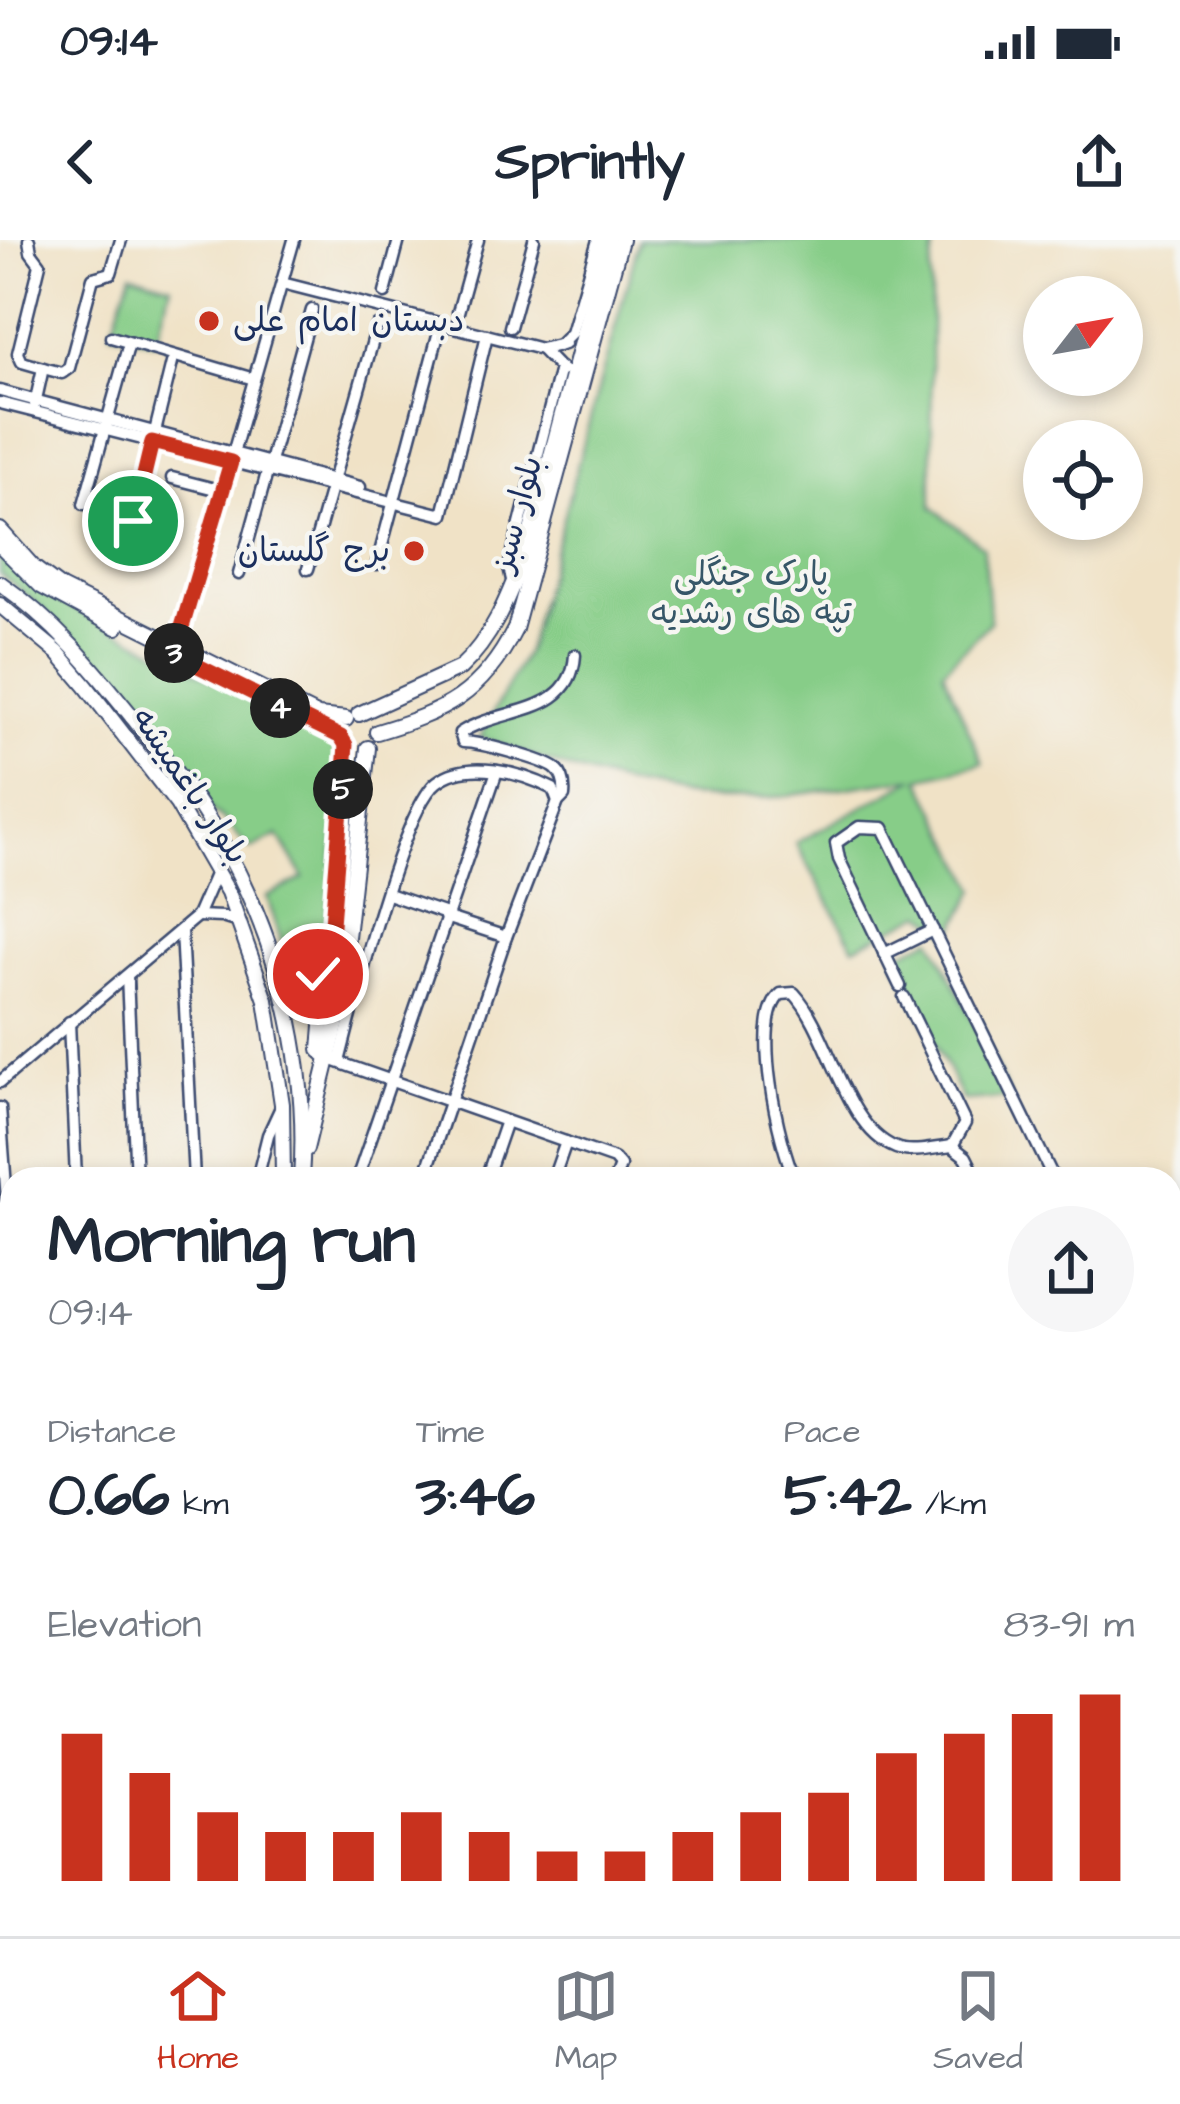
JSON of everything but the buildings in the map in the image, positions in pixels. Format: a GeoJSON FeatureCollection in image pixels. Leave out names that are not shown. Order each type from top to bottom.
{"type":"FeatureCollection","features":[{"type":"Feature","properties":{"kind":"main road","name":"بلوار سبز"},"geometry":{"type":"LineString","coordinates":[[352,717],[460,668],[490,630],[525,554],[565,375],[608,240]]}},
{"type":"Feature","properties":{"kind":"main road","name":"بلوار سبز"},"geometry":{"type":"LineString","coordinates":[[377,733],[447,708],[472,690],[502,656],[514,629],[621,240]]}},
{"type":"Feature","properties":{"kind":"main road"},"geometry":{"type":"LineString","coordinates":[[0,530],[46,579],[354,750],[368,748]]}},
{"type":"Feature","properties":{"kind":"main road"},"geometry":{"type":"LineString","coordinates":[[0,545],[56,596],[318,716],[372,719],[377,733],[368,748],[334,1060],[302,1167]]}},
{"type":"Feature","properties":{"kind":"main road","name":"بلوار باغمیشه"},"geometry":{"type":"LineString","coordinates":[[0,584],[72,644],[188,789],[248,891],[277,968],[296,1065],[301,1167]]}},
{"type":"Feature","properties":{"kind":"main road","name":"بلوار باغمیشه"},"geometry":{"type":"LineString","coordinates":[[0,604],[58,653],[86,686],[177,804],[217,870],[242,923],[266,1000],[282,1104],[283,1167]]}},
{"type":"Feature","properties":{"kind":"main road"},"geometry":{"type":"LineString","coordinates":[[334,1060],[320,1050],[340,852],[343,741],[352,717]]}},
{"type":"Feature","properties":{"kind":"main road"},"geometry":{"type":"LineString","coordinates":[[277,968],[307,978],[327,966]]}},
{"type":"Feature","properties":{"kind":"street"},"geometry":{"type":"LineString","coordinates":[[29,240],[40,264],[18,352],[22,362],[62,373],[70,368],[93,278],[111,273],[121,240]]}},
{"type":"Feature","properties":{"kind":"street"},"geometry":{"type":"LineString","coordinates":[[176,650],[294,240]]}},
{"type":"Feature","properties":{"kind":"street"},"geometry":{"type":"LineString","coordinates":[[385,293],[399,240]]}},
{"type":"Feature","properties":{"kind":"street"},"geometry":{"type":"LineString","coordinates":[[458,312],[478,240]]}},
{"type":"Feature","properties":{"kind":"street"},"geometry":{"type":"LineString","coordinates":[[511,327],[534,240]]}},
{"type":"Feature","properties":{"kind":"street"},"geometry":{"type":"LineString","coordinates":[[558,346],[572,333],[598,240]]}},
{"type":"Feature","properties":{"kind":"street"},"geometry":{"type":"LineString","coordinates":[[282,283],[541,349],[582,333]]}},
{"type":"Feature","properties":{"kind":"street"},"geometry":{"type":"LineString","coordinates":[[239,574],[312,310]]}},
{"type":"Feature","properties":{"kind":"street"},"geometry":{"type":"LineString","coordinates":[[308,569],[377,326]]}},
{"type":"Feature","properties":{"kind":"street"},"geometry":{"type":"LineString","coordinates":[[377,564],[438,335]]}},
{"type":"Feature","properties":{"kind":"street"},"geometry":{"type":"LineString","coordinates":[[0,391],[35,406],[443,512],[487,335]]}},
{"type":"Feature","properties":{"kind":"street"},"geometry":{"type":"LineString","coordinates":[[111,337],[254,379]]}},
{"type":"Feature","properties":{"kind":"street"},"geometry":{"type":"LineString","coordinates":[[83,504],[129,343]]}},
{"type":"Feature","properties":{"kind":"street"},"geometry":{"type":"LineString","coordinates":[[541,349],[565,375]]}},
{"type":"Feature","properties":{"kind":"street"},"geometry":{"type":"LineString","coordinates":[[133,521],[172,363]]}},
{"type":"Feature","properties":{"kind":"street"},"geometry":{"type":"LineString","coordinates":[[35,406],[43,368]]}},
{"type":"Feature","properties":{"kind":"street"},"geometry":{"type":"LineString","coordinates":[[0,403],[35,406]]}},
{"type":"Feature","properties":{"kind":"street"},"geometry":{"type":"LineString","coordinates":[[172,478],[223,491]]}},
{"type":"Feature","properties":{"kind":"street"},"geometry":{"type":"LineString","coordinates":[[428,1167],[565,783],[556,770],[464,742],[460,733],[565,690],[574,675],[575,655]]}},
{"type":"Feature","properties":{"kind":"street"},"geometry":{"type":"LineString","coordinates":[[558,802],[553,789],[497,771],[452,773],[434,784],[420,802],[334,1060],[566,1142],[618,1162],[617,1167]]}},
{"type":"Feature","properties":{"kind":"street"},"geometry":{"type":"LineString","coordinates":[[361,1167],[497,771]]}},
{"type":"Feature","properties":{"kind":"street"},"geometry":{"type":"LineString","coordinates":[[952,1146],[965,1123],[839,859],[836,843],[859,827],[883,828],[1049,1167]]}},
{"type":"Feature","properties":{"kind":"street"},"geometry":{"type":"LineString","coordinates":[[0,1082],[197,916],[217,870]]}},
{"type":"Feature","properties":{"kind":"street"},"geometry":{"type":"LineString","coordinates":[[388,894],[506,938]]}},
{"type":"Feature","properties":{"kind":"street"},"geometry":{"type":"LineString","coordinates":[[197,916],[242,923]]}},
{"type":"Feature","properties":{"kind":"street"},"geometry":{"type":"LineString","coordinates":[[884,954],[933,930]]}},
{"type":"Feature","properties":{"kind":"street"},"geometry":{"type":"LineString","coordinates":[[181,931],[193,1167]]}},
{"type":"Feature","properties":{"kind":"street"},"geometry":{"type":"LineString","coordinates":[[346,961],[355,969],[363,963]]}},
{"type":"Feature","properties":{"kind":"street"},"geometry":{"type":"LineString","coordinates":[[127,976],[135,1167]]}},
{"type":"Feature","properties":{"kind":"street"},"geometry":{"type":"LineString","coordinates":[[791,1167],[776,1115],[768,1013],[781,994],[794,993],[810,1010],[862,1120],[879,1138],[899,1150],[952,1146],[971,1167]]}},
{"type":"Feature","properties":{"kind":"street"},"geometry":{"type":"LineString","coordinates":[[69,1022],[75,1167]]}},
{"type":"Feature","properties":{"kind":"street"},"geometry":{"type":"LineString","coordinates":[[259,1167],[282,1104]]}},
{"type":"Feature","properties":{"kind":"street"},"geometry":{"type":"LineString","coordinates":[[0,1108],[4,1167]]}},
{"type":"Feature","properties":{"kind":"street"},"geometry":{"type":"LineString","coordinates":[[490,1167],[506,1121]]}},
{"type":"Feature","properties":{"kind":"street"},"geometry":{"type":"LineString","coordinates":[[557,1167],[566,1142]]}},
{"type":"Feature","properties":{"kind":"green space","name":"پارک جنگلی تپه های رشدیه"},"geometry":{"type":"Polygon","coordinates":[[[639,240],[935,240],[931,272],[932,507],[983,547],[990,622],[943,670],[983,763],[920,778],[977,889],[951,935],[924,913],[854,947],[796,843],[915,778],[778,796],[687,796],[582,773],[480,737],[527,650],[639,240]]]}},
{"type":"Feature","properties":{"kind":"green space"},"geometry":{"type":"Polygon","coordinates":[[[131,273],[171,285],[155,342],[111,332],[131,273]]]}},
{"type":"Feature","properties":{"kind":"green space"},"geometry":{"type":"Polygon","coordinates":[[[0,553],[51,596],[336,743],[338,810],[323,959],[306,973],[290,968],[267,897],[304,878],[278,835],[252,849],[214,813],[89,655],[0,574],[0,553]]]}},
{"type":"Feature","properties":{"kind":"green space"},"geometry":{"type":"Polygon","coordinates":[[[932,938],[1011,1098],[963,1101],[894,957],[932,938]]]}},
{"type":"Feature","properties":{"kind":"place","name":"دبستان امام علی"},"geometry":{"type":"Point","coordinates":[209,321]}},
{"type":"Feature","properties":{"kind":"place","name":"برج گلستان"},"geometry":{"type":"Point","coordinates":[414,551]}},
{"type":"Feature","properties":{"kind":"route"},"geometry":{"type":"LineString","coordinates":[[133,521],[152,442],[231,462],[174,654],[341,737],[346,745],[330,950],[327,966],[318,974]]}}]}
